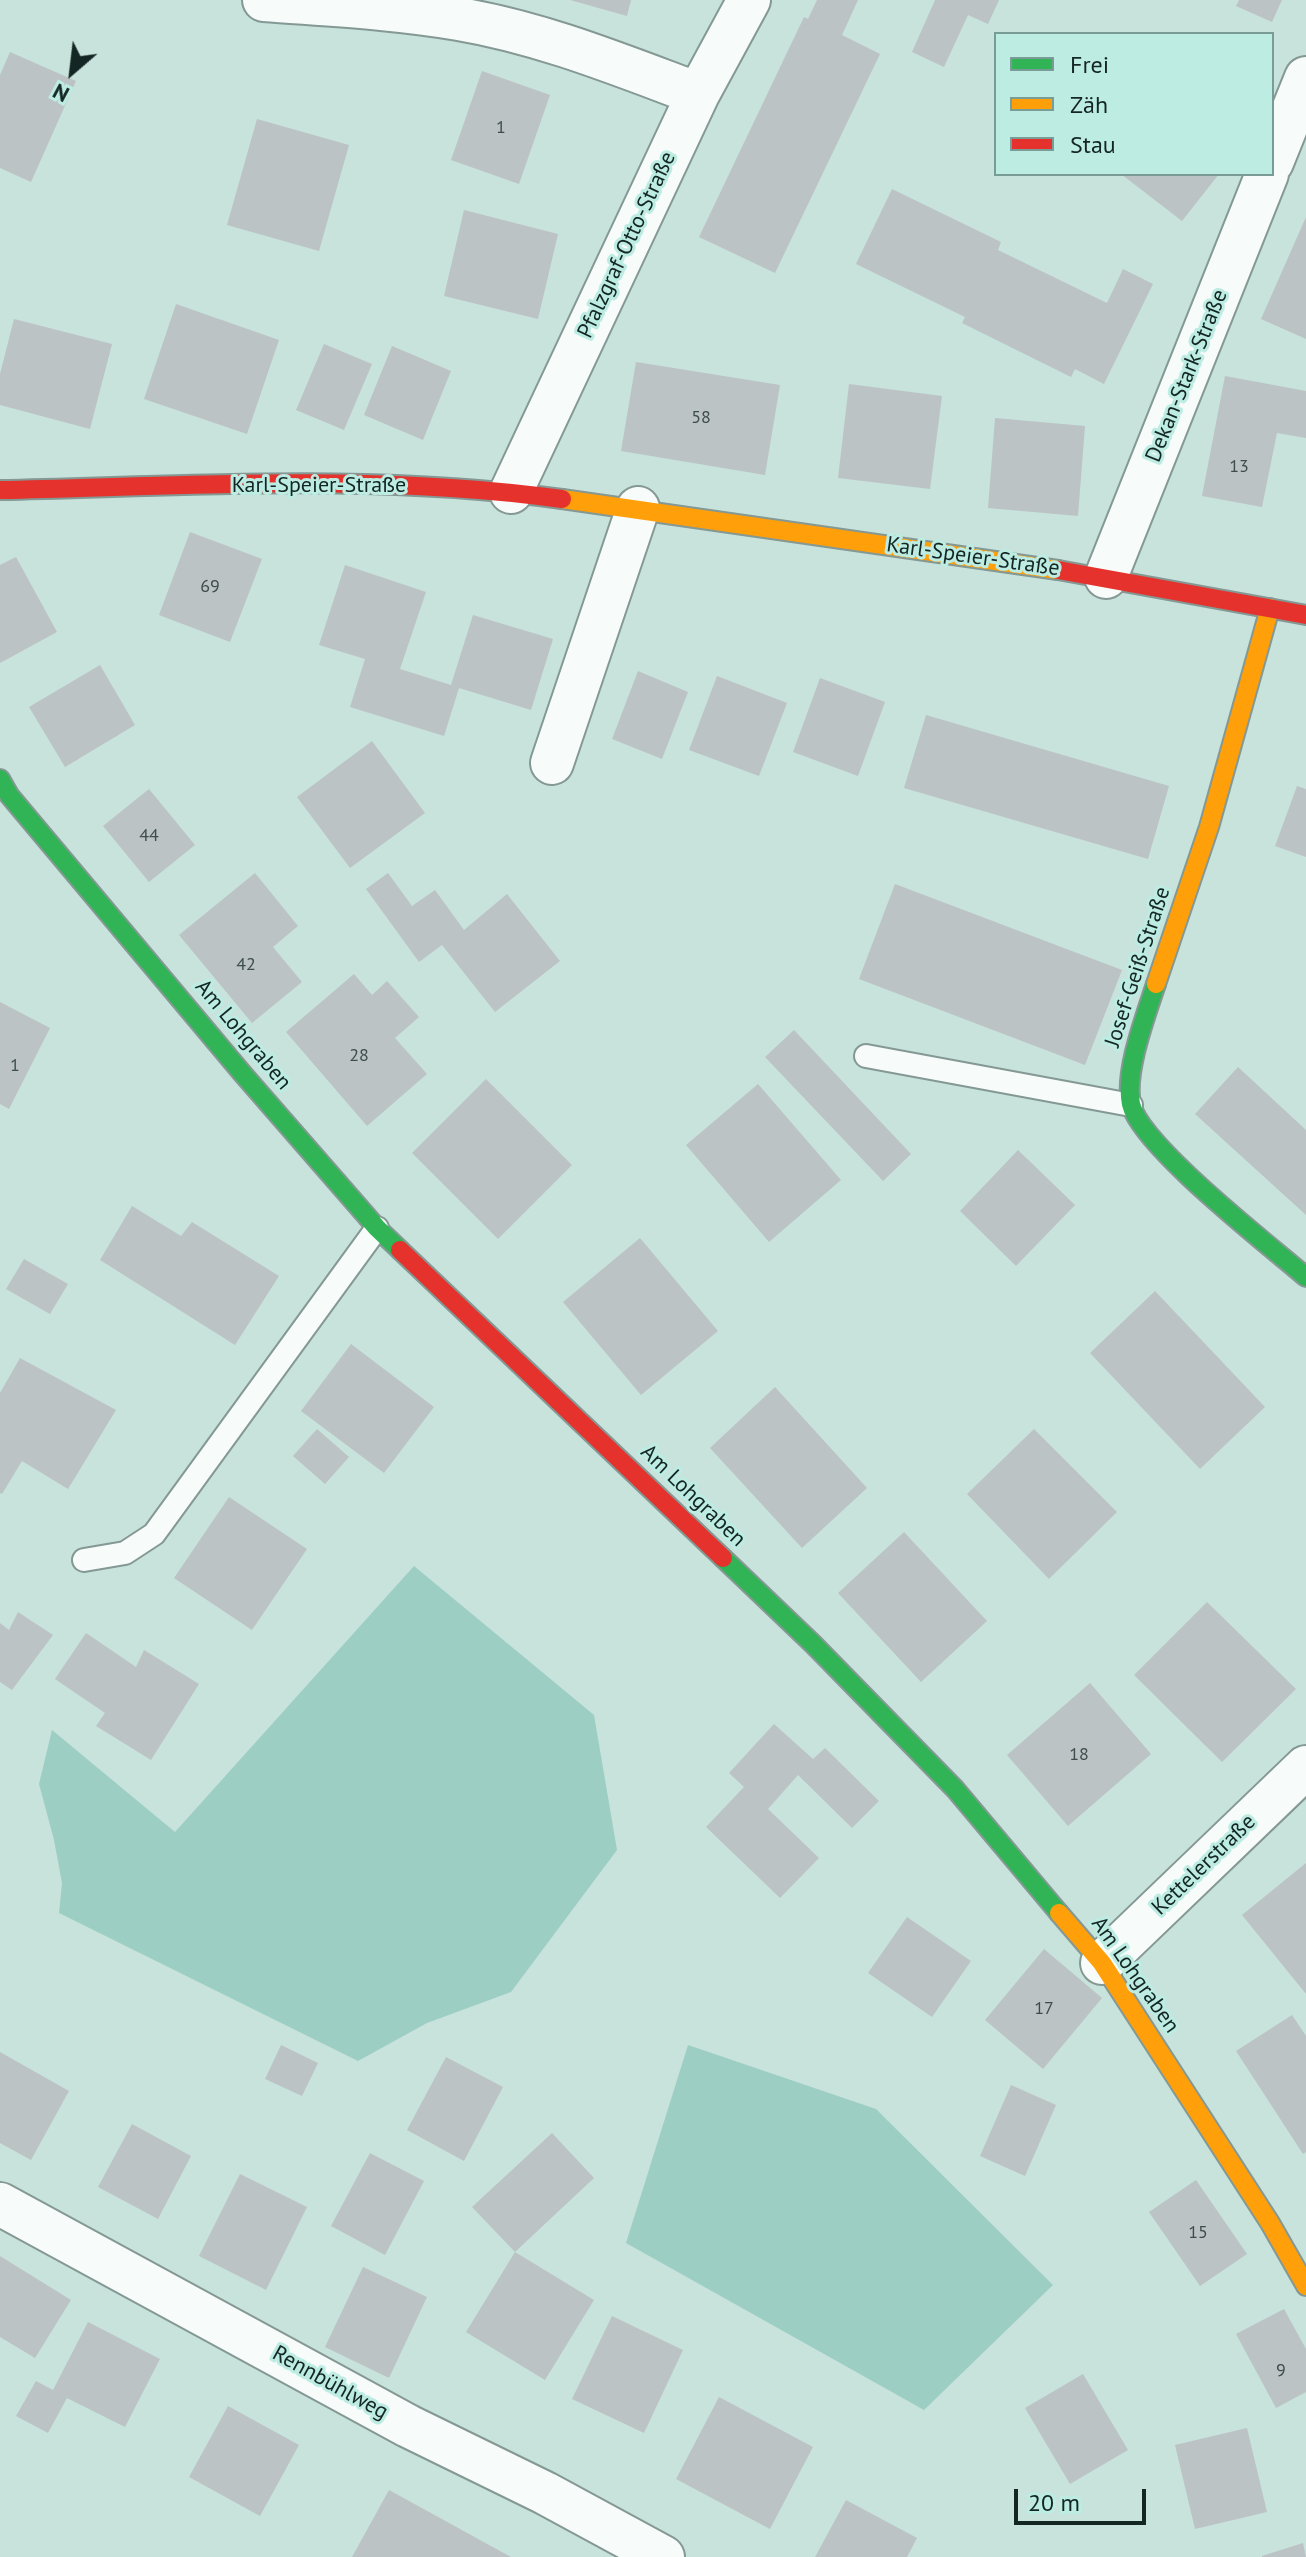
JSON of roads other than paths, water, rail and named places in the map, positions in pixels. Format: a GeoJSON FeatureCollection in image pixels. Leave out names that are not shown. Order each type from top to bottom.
{"type":"FeatureCollection","features":[{"type":"Feature","properties":{"kind":"street"},"geometry":{"type":"LineString","coordinates":[[264,0],[407,11],[462,19],[573,47],[698,94]]}},
{"type":"Feature","properties":{"kind":"street","name":"Pfalzgraf-Otto-Straße"},"geometry":{"type":"LineString","coordinates":[[511,492],[698,94],[749,0]]}},
{"type":"Feature","properties":{"kind":"street"},"geometry":{"type":"LineString","coordinates":[[1274,157],[1306,78]]}},
{"type":"Feature","properties":{"kind":"street","name":"Dekan-Stark-Straße"},"geometry":{"type":"LineString","coordinates":[[1106,577],[1266,176]]}},
{"type":"Feature","properties":{"kind":"street","name":"Karl-Speier-Straße"},"geometry":{"type":"LineString","coordinates":[[0,490],[342,483],[511,492],[1106,577],[1306,615]]}},
{"type":"Feature","properties":{"kind":"street"},"geometry":{"type":"LineString","coordinates":[[552,763],[638,508]]}},
{"type":"Feature","properties":{"kind":"street","name":"Josef-Geiß-Straße"},"geometry":{"type":"LineString","coordinates":[[1131,1105],[1132,1066],[1144,1020],[1209,827],[1270,608]]}},
{"type":"Feature","properties":{"kind":"street","name":"Am Lohgraben"},"geometry":{"type":"LineString","coordinates":[[3,795],[377,1228],[894,1724],[955,1789],[1102,1963],[1270,2223],[1306,2286]]}},
{"type":"Feature","properties":{"kind":"street"},"geometry":{"type":"LineString","coordinates":[[1131,1105],[1152,1140],[1177,1165],[1306,1277]]}},
{"type":"Feature","properties":{"kind":"street","name":"Kettelerstraße"},"geometry":{"type":"LineString","coordinates":[[1102,1963],[1306,1767]]}},
{"type":"Feature","properties":{"kind":"street","name":"Rennbühlweg"},"geometry":{"type":"LineString","coordinates":[[0,2204],[408,2426],[545,2493],[663,2557]]}},
{"type":"Feature","properties":{"kind":"lane"},"geometry":{"type":"LineString","coordinates":[[866,1056],[1131,1105]]}},
{"type":"Feature","properties":{"kind":"lane"},"geometry":{"type":"LineString","coordinates":[[84,1560],[125,1553],[154,1534],[377,1228]]}}]}
